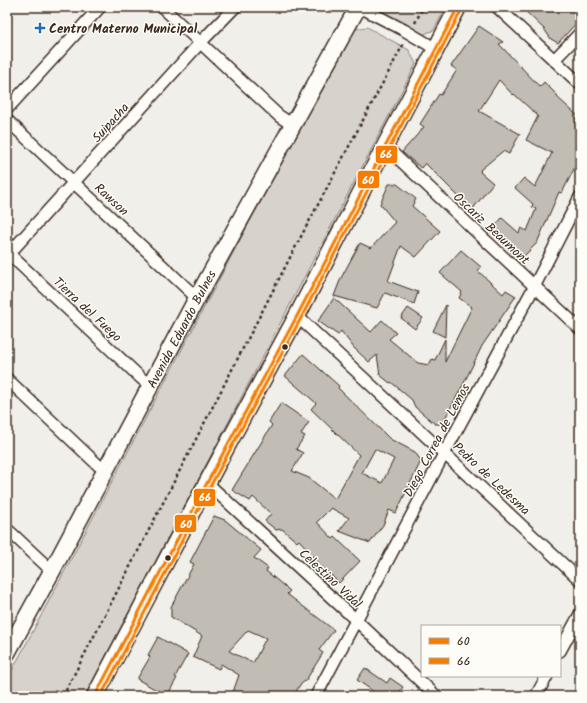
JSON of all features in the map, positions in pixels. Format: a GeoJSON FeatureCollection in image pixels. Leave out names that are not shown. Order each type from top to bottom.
{"type":"FeatureCollection","features":[{"type":"Feature","properties":{"kind":"main road","name":"Avenida Eduardo Bulnes"},"geometry":{"type":"LineString","coordinates":[[7,653],[197,298],[359,7]]}},
{"type":"Feature","properties":{"kind":"main road"},"geometry":{"type":"LineString","coordinates":[[95,696],[207,483],[298,316],[458,7]]}},
{"type":"Feature","properties":{"kind":"street"},"geometry":{"type":"LineString","coordinates":[[7,109],[100,7]]}},
{"type":"Feature","properties":{"kind":"street"},"geometry":{"type":"LineString","coordinates":[[162,7],[279,116],[292,125]]}},
{"type":"Feature","properties":{"kind":"street","name":"Suipacha"},"geometry":{"type":"LineString","coordinates":[[8,254],[200,43],[235,7]]}},
{"type":"Feature","properties":{"kind":"street"},"geometry":{"type":"LineString","coordinates":[[359,7],[436,49]]}},
{"type":"Feature","properties":{"kind":"street"},"geometry":{"type":"LineString","coordinates":[[497,7],[580,84]]}},
{"type":"Feature","properties":{"kind":"street"},"geometry":{"type":"LineString","coordinates":[[554,60],[580,33]]}},
{"type":"Feature","properties":{"kind":"street","name":"Rawson"},"geometry":{"type":"LineString","coordinates":[[7,120],[197,298]]}},
{"type":"Feature","properties":{"kind":"street","name":"Oscariz Beaumont"},"geometry":{"type":"LineString","coordinates":[[385,146],[580,329]]}},
{"type":"Feature","properties":{"kind":"street","name":"Diego Correa de Lemos"},"geometry":{"type":"LineString","coordinates":[[316,696],[580,197]]}},
{"type":"Feature","properties":{"kind":"street","name":"Tierra del Fuego"},"geometry":{"type":"LineString","coordinates":[[8,254],[142,380],[151,385]]}},
{"type":"Feature","properties":{"kind":"street","name":"Pedro de Ledesma"},"geometry":{"type":"LineString","coordinates":[[298,316],[580,580]]}},
{"type":"Feature","properties":{"kind":"street"},"geometry":{"type":"LineString","coordinates":[[7,379],[105,470]]}},
{"type":"Feature","properties":{"kind":"street","name":"Celestino Vidal"},"geometry":{"type":"LineString","coordinates":[[207,483],[436,696]]}},
{"type":"Feature","properties":{"kind":"street"},"geometry":{"type":"LineString","coordinates":[[7,529],[52,571]]}},
{"type":"Feature","properties":{"kind":"street"},"geometry":{"type":"LineString","coordinates":[[561,649],[580,614]]}},
{"type":"Feature","properties":{"kind":"street"},"geometry":{"type":"LineString","coordinates":[[536,696],[546,677]]}},
{"type":"Feature","properties":{"kind":"path"},"geometry":{"type":"LineString","coordinates":[[63,696],[300,239],[423,7]]}},
{"type":"Feature","properties":{"kind":"shaded area"},"geometry":{"type":"Polygon","coordinates":[[[372,7],[446,7],[434,30],[422,35],[372,9],[372,7]]]}},
{"type":"Feature","properties":{"kind":"shaded area"},"geometry":{"type":"Polygon","coordinates":[[[367,27],[409,50],[416,64],[85,696],[7,696],[7,680],[351,30],[367,27]]]}},
{"type":"Feature","properties":{"kind":"building"},"geometry":{"type":"Polygon","coordinates":[[[521,7],[574,7],[580,12],[580,19],[558,43],[551,39],[544,29],[521,7]]]}},
{"type":"Feature","properties":{"kind":"building"},"geometry":{"type":"Polygon","coordinates":[[[479,26],[503,42],[499,44],[540,87],[544,82],[558,96],[557,97],[580,118],[580,157],[562,193],[559,192],[537,243],[520,260],[490,231],[502,218],[519,233],[521,228],[527,231],[536,209],[532,207],[533,204],[515,188],[524,178],[535,187],[552,153],[526,140],[538,116],[514,94],[513,95],[499,80],[479,111],[520,134],[509,154],[503,151],[480,170],[480,172],[493,183],[472,210],[425,163],[421,168],[402,152],[424,127],[420,124],[439,94],[441,95],[457,70],[451,66],[479,26]]]}},
{"type":"Feature","properties":{"kind":"building"},"geometry":{"type":"Polygon","coordinates":[[[389,184],[397,184],[416,199],[412,206],[440,231],[416,257],[401,246],[388,281],[418,292],[414,304],[385,293],[377,308],[334,296],[341,278],[360,243],[371,248],[395,222],[380,204],[389,184]]]}},
{"type":"Feature","properties":{"kind":"building"},"geometry":{"type":"Polygon","coordinates":[[[461,250],[481,267],[478,271],[503,294],[506,290],[516,296],[482,346],[442,424],[435,424],[415,407],[412,400],[391,382],[390,383],[380,375],[377,355],[369,362],[354,348],[341,331],[338,335],[318,321],[334,298],[371,332],[382,320],[396,333],[389,339],[418,363],[429,365],[432,359],[435,360],[445,339],[445,362],[472,307],[459,298],[462,292],[440,273],[461,250]]]}},
{"type":"Feature","properties":{"kind":"building"},"geometry":{"type":"Polygon","coordinates":[[[446,305],[445,337],[433,331],[446,305]]]}},
{"type":"Feature","properties":{"kind":"building"},"geometry":{"type":"Polygon","coordinates":[[[408,308],[423,318],[415,329],[401,318],[408,308]]]}},
{"type":"Feature","properties":{"kind":"building"},"geometry":{"type":"Polygon","coordinates":[[[303,354],[339,386],[338,388],[390,439],[415,452],[421,461],[396,513],[389,510],[383,525],[370,543],[339,531],[349,518],[331,508],[317,522],[333,539],[335,537],[360,561],[339,583],[312,557],[313,555],[299,540],[297,542],[282,529],[276,530],[265,521],[271,514],[253,497],[250,501],[232,490],[272,425],[269,422],[281,403],[309,422],[301,434],[305,436],[296,449],[303,453],[292,471],[309,478],[335,499],[359,455],[311,409],[316,403],[285,376],[303,354]],[[375,449],[362,473],[382,483],[394,459],[375,449]]]}},
{"type":"Feature","properties":{"kind":"building"},"geometry":{"type":"Polygon","coordinates":[[[214,516],[225,520],[261,550],[254,558],[268,568],[266,571],[290,591],[287,594],[334,630],[319,650],[323,653],[306,680],[299,686],[294,696],[246,696],[233,692],[239,675],[221,664],[219,669],[193,657],[202,636],[171,617],[171,607],[194,564],[190,562],[214,516]],[[248,630],[229,651],[253,663],[266,638],[248,630]]]}},
{"type":"Feature","properties":{"kind":"building"},"geometry":{"type":"Polygon","coordinates":[[[158,637],[188,654],[175,677],[177,678],[167,696],[137,679],[150,657],[148,655],[158,637]]]}},
{"type":"Feature","properties":{"kind":"building"},"geometry":{"type":"Polygon","coordinates":[[[365,668],[387,683],[390,678],[403,687],[397,696],[380,696],[357,680],[365,668]]]}},
{"type":"Feature","properties":{"kind":"transit line","name":"60"},"geometry":{"type":"LineString","coordinates":[[95,696],[297,316],[458,7]]}},
{"type":"Feature","properties":{"kind":"transit line","name":"66"},"geometry":{"type":"LineString","coordinates":[[101,696],[211,485],[301,318],[462,9]]}},
{"type":"Feature","properties":{"kind":"place","name":"Centro Materno Municipal"},"geometry":{"type":"Point","coordinates":[40,28]}}]}
